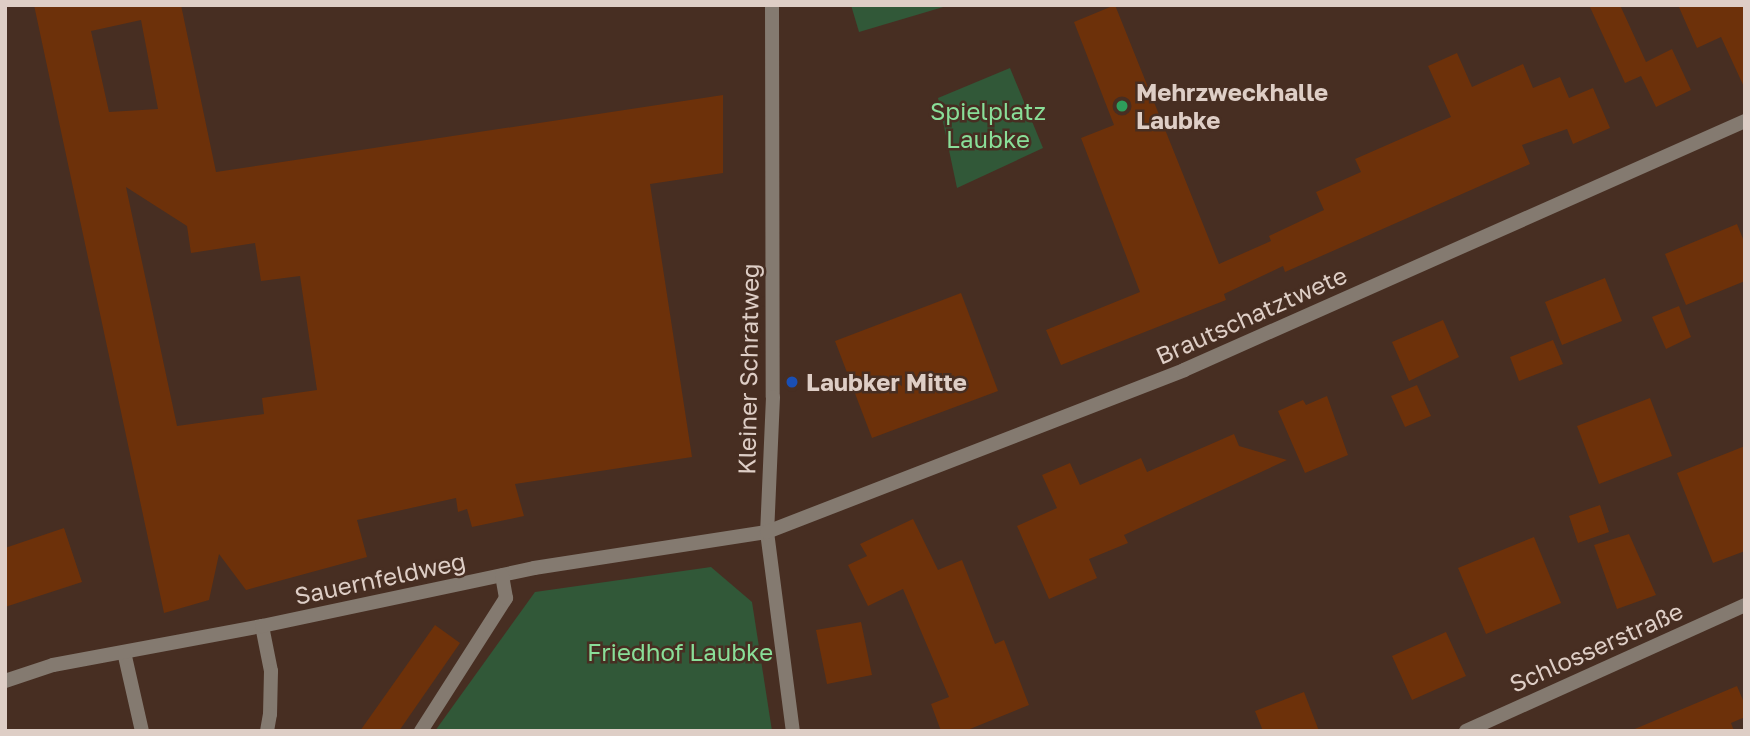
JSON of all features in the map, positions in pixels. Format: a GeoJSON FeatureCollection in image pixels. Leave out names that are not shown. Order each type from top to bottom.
{"type":"FeatureCollection","features":[{"type":"Feature","properties":{"kind":"street","name":"Kleiner Schratweg"},"geometry":{"type":"LineString","coordinates":[[772,5],[773,397],[767,532],[793,731]]}},
{"type":"Feature","properties":{"kind":"street","name":"Brautschatztwete"},"geometry":{"type":"LineString","coordinates":[[767,532],[1184,370],[1745,121]]}},
{"type":"Feature","properties":{"kind":"street","name":"Sauernfeldweg"},"geometry":{"type":"LineString","coordinates":[[5,681],[53,665],[262,626],[502,575],[767,532]]}},
{"type":"Feature","properties":{"kind":"street"},"geometry":{"type":"LineString","coordinates":[[421,731],[506,598],[502,575]]}},
{"type":"Feature","properties":{"kind":"street","name":"Schlosserstraße"},"geometry":{"type":"LineString","coordinates":[[1466,731],[1745,605]]}},
{"type":"Feature","properties":{"kind":"street"},"geometry":{"type":"LineString","coordinates":[[262,626],[271,671],[271,714],[267,731]]}},
{"type":"Feature","properties":{"kind":"street"},"geometry":{"type":"LineString","coordinates":[[124,652],[142,731]]}},
{"type":"Feature","properties":{"kind":"green space"},"geometry":{"type":"Polygon","coordinates":[[[851,5],[950,5],[859,32],[851,5]]]}},
{"type":"Feature","properties":{"kind":"green space","name":"Spielplatz Laubke"},"geometry":{"type":"Polygon","coordinates":[[[1010,68],[1043,148],[957,188],[938,98],[1010,68]]]}},
{"type":"Feature","properties":{"kind":"green space","name":"Friedhof Laubke"},"geometry":{"type":"Polygon","coordinates":[[[711,567],[752,602],[772,731],[435,731],[535,592],[711,567]]]}},
{"type":"Feature","properties":{"kind":"building"},"geometry":{"type":"Polygon","coordinates":[[[34,5],[181,5],[216,172],[723,95],[723,173],[650,184],[692,457],[515,484],[524,516],[472,527],[467,509],[458,512],[456,498],[357,520],[367,557],[246,590],[219,554],[209,600],[164,613],[34,5]],[[141,20],[91,31],[109,112],[158,109],[141,20]],[[126,187],[177,426],[264,414],[262,398],[317,390],[300,276],[261,281],[255,243],[191,253],[187,226],[126,187]]]}},
{"type":"Feature","properties":{"kind":"building"},"geometry":{"type":"Polygon","coordinates":[[[1115,5],[1219,264],[1271,241],[1269,236],[1324,210],[1316,192],[1361,172],[1355,159],[1451,117],[1428,66],[1457,53],[1472,87],[1523,64],[1533,88],[1560,77],[1569,98],[1593,88],[1610,128],[1573,144],[1567,129],[1522,145],[1530,164],[1285,272],[1283,266],[1224,294],[1226,300],[1061,365],[1046,330],[1140,292],[1081,138],[1114,125],[1074,22],[1115,5]]]}},
{"type":"Feature","properties":{"kind":"building"},"geometry":{"type":"Polygon","coordinates":[[[1589,5],[1620,5],[1646,62],[1672,49],[1691,90],[1656,107],[1641,76],[1625,83],[1589,5]]]}},
{"type":"Feature","properties":{"kind":"building"},"geometry":{"type":"Polygon","coordinates":[[[1678,5],[1745,5],[1745,89],[1721,37],[1697,48],[1678,5]]]}},
{"type":"Feature","properties":{"kind":"building"},"geometry":{"type":"Polygon","coordinates":[[[1737,224],[1745,244],[1745,281],[1686,305],[1665,254],[1737,224]]]}},
{"type":"Feature","properties":{"kind":"building"},"geometry":{"type":"Polygon","coordinates":[[[1605,278],[1622,321],[1562,345],[1545,302],[1605,278]]]}},
{"type":"Feature","properties":{"kind":"building"},"geometry":{"type":"Polygon","coordinates":[[[961,293],[998,391],[872,438],[835,341],[961,293]]]}},
{"type":"Feature","properties":{"kind":"building"},"geometry":{"type":"Polygon","coordinates":[[[1679,306],[1691,337],[1666,349],[1652,317],[1679,306]]]}},
{"type":"Feature","properties":{"kind":"building"},"geometry":{"type":"Polygon","coordinates":[[[1443,320],[1459,357],[1409,381],[1392,342],[1443,320]]]}},
{"type":"Feature","properties":{"kind":"building"},"geometry":{"type":"Polygon","coordinates":[[[1553,340],[1563,364],[1519,381],[1510,357],[1553,340]]]}},
{"type":"Feature","properties":{"kind":"building"},"geometry":{"type":"Polygon","coordinates":[[[1417,385],[1431,416],[1405,427],[1391,396],[1417,385]]]}},
{"type":"Feature","properties":{"kind":"building"},"geometry":{"type":"Polygon","coordinates":[[[1327,396],[1348,455],[1305,473],[1278,411],[1303,400],[1306,405],[1327,396]]]}},
{"type":"Feature","properties":{"kind":"building"},"geometry":{"type":"Polygon","coordinates":[[[1650,398],[1672,456],[1599,484],[1577,426],[1650,398]]]}},
{"type":"Feature","properties":{"kind":"building"},"geometry":{"type":"Polygon","coordinates":[[[1234,434],[1239,446],[1287,460],[1124,535],[1128,543],[1089,559],[1097,578],[1049,599],[1017,526],[1057,508],[1042,475],[1070,463],[1080,485],[1141,458],[1147,472],[1234,434]]]}},
{"type":"Feature","properties":{"kind":"building"},"geometry":{"type":"Polygon","coordinates":[[[1745,446],[1745,551],[1713,563],[1677,473],[1745,446]]]}},
{"type":"Feature","properties":{"kind":"building"},"geometry":{"type":"Polygon","coordinates":[[[1600,505],[1609,532],[1578,543],[1569,516],[1600,505]]]}},
{"type":"Feature","properties":{"kind":"building"},"geometry":{"type":"Polygon","coordinates":[[[913,519],[938,570],[962,560],[995,644],[1004,640],[1029,705],[965,731],[941,731],[931,704],[949,697],[903,589],[868,606],[848,565],[867,556],[860,544],[913,519]]]}},
{"type":"Feature","properties":{"kind":"building"},"geometry":{"type":"Polygon","coordinates":[[[64,528],[82,582],[5,607],[5,548],[64,528]]]}},
{"type":"Feature","properties":{"kind":"building"},"geometry":{"type":"Polygon","coordinates":[[[1629,534],[1656,595],[1617,609],[1594,545],[1629,534]]]}},
{"type":"Feature","properties":{"kind":"building"},"geometry":{"type":"Polygon","coordinates":[[[1534,537],[1561,603],[1486,634],[1458,568],[1534,537]]]}},
{"type":"Feature","properties":{"kind":"building"},"geometry":{"type":"Polygon","coordinates":[[[861,622],[872,675],[827,684],[816,630],[861,622]]]}},
{"type":"Feature","properties":{"kind":"building"},"geometry":{"type":"Polygon","coordinates":[[[435,625],[460,643],[399,731],[360,731],[435,625]]]}},
{"type":"Feature","properties":{"kind":"building"},"geometry":{"type":"Polygon","coordinates":[[[1446,632],[1466,676],[1412,700],[1392,656],[1446,632]]]}},
{"type":"Feature","properties":{"kind":"building"},"geometry":{"type":"Polygon","coordinates":[[[1737,686],[1745,705],[1745,717],[1731,723],[1734,731],[1630,731],[1737,686]]]}},
{"type":"Feature","properties":{"kind":"building"},"geometry":{"type":"Polygon","coordinates":[[[1304,692],[1319,731],[1263,731],[1255,711],[1304,692]]]}},
{"type":"Feature","properties":{"kind":"place","name":"Mehrzweckhalle Laubke"},"geometry":{"type":"Point","coordinates":[1122,106]}},
{"type":"Feature","properties":{"kind":"place","name":"Laubker Mitte"},"geometry":{"type":"Point","coordinates":[792,382]}}]}
